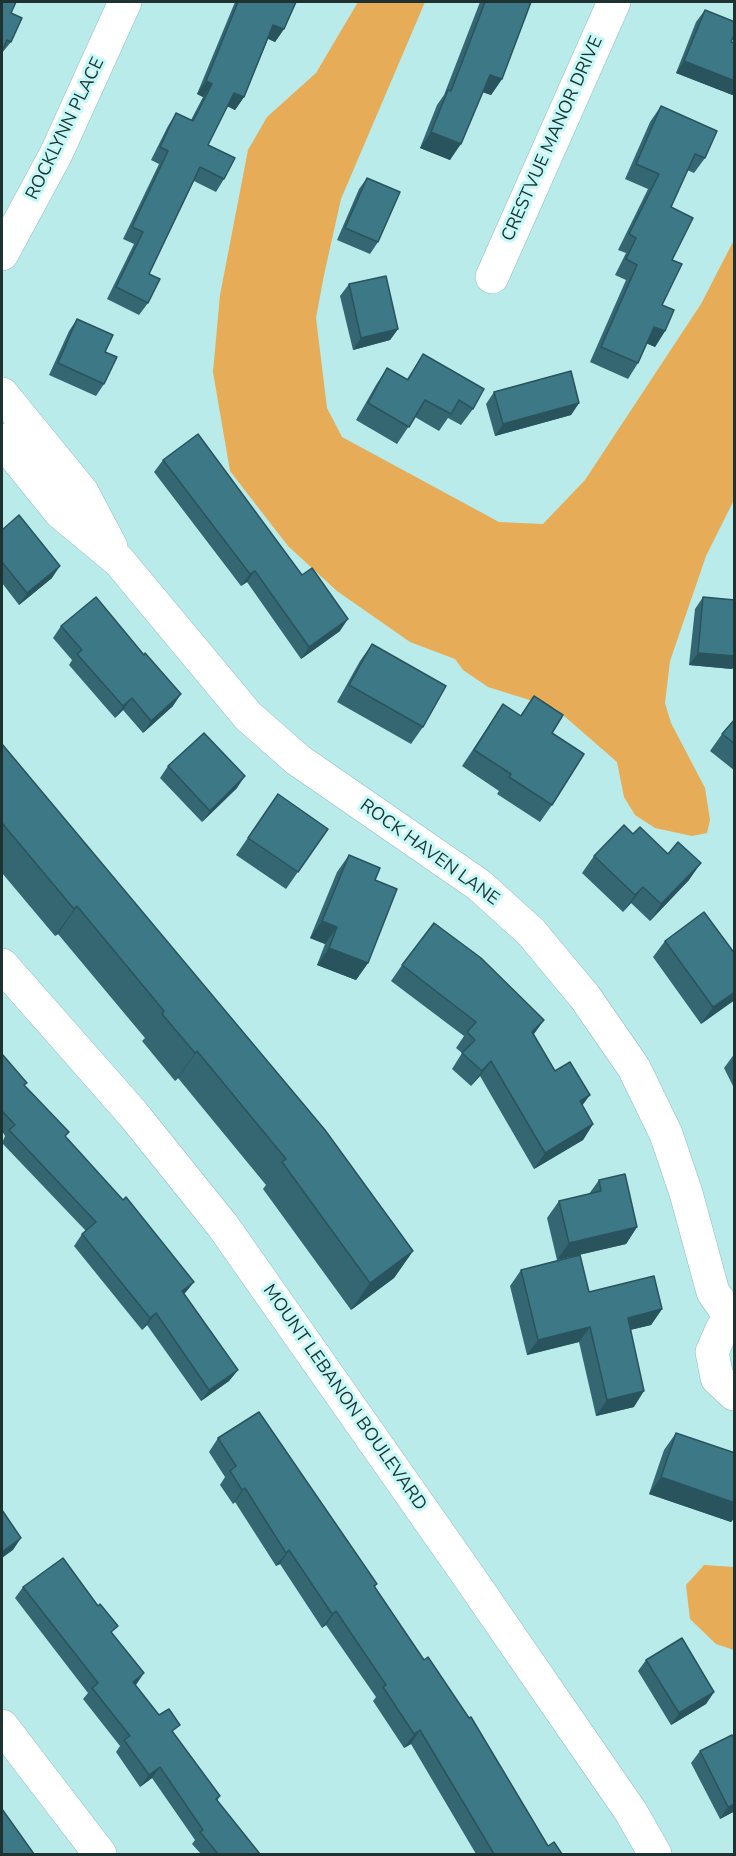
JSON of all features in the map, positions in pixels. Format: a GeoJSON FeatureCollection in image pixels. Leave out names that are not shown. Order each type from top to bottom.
{"type":"FeatureCollection","features":[{"type":"Feature","properties":{"kind":"street","name":"ROCKLYNN PLACE"},"geometry":{"type":"LineString","coordinates":[[2,254],[56,154],[125,2]]}},
{"type":"Feature","properties":{"kind":"street","name":"CRESTVUE MANOR DRIVE"},"geometry":{"type":"LineString","coordinates":[[492,277],[614,2]]}},
{"type":"Feature","properties":{"kind":"street","name":"ROCK HAVEN LANE"},"geometry":{"type":"LineString","coordinates":[[2,394],[35,457]]}},
{"type":"Feature","properties":{"kind":"street","name":"ROCK HAVEN LANE"},"geometry":{"type":"LineString","coordinates":[[2,440],[35,457],[82,492],[118,561],[248,716],[298,760],[478,885],[531,932],[585,997],[634,1068],[666,1134],[686,1193],[713,1292],[734,1320],[722,1329],[712,1352],[717,1378],[735,1394]]}},
{"type":"Feature","properties":{"kind":"street","name":"MOUNT LEBANON BOULEVARD"},"geometry":{"type":"LineString","coordinates":[[2,964],[133,1114],[223,1226],[465,1571],[630,1812],[656,1854]]}},
{"type":"Feature","properties":{"kind":"street"},"geometry":{"type":"LineString","coordinates":[[2,1726],[100,1854]]}},
{"type":"Feature","properties":{"kind":"shaded area"},"geometry":{"type":"Polygon","coordinates":[[[358,2],[425,2],[341,199],[324,275],[316,318],[327,408],[342,437],[499,522],[543,524],[585,480],[701,304],[734,240],[734,500],[706,556],[670,661],[665,703],[671,723],[705,788],[710,820],[707,833],[692,836],[655,828],[635,815],[624,797],[617,762],[555,708],[488,687],[463,670],[455,659],[410,642],[337,591],[288,546],[230,471],[213,372],[220,295],[248,150],[267,117],[316,73],[358,2]]]}},
{"type":"Feature","properties":{"kind":"shaded area"},"geometry":{"type":"Polygon","coordinates":[[[704,1565],[734,1567],[734,1650],[716,1644],[690,1619],[686,1585],[704,1565]]]}},
{"type":"Feature","properties":{"kind":"building"},"geometry":{"type":"Polygon","coordinates":[[[2,2],[16,2],[11,13],[22,18],[11,42],[7,40],[2,51],[2,2]]]}},
{"type":"Feature","properties":{"kind":"building"},"geometry":{"type":"Polygon","coordinates":[[[238,2],[296,2],[284,29],[273,25],[244,97],[234,93],[208,145],[235,158],[224,179],[200,167],[149,274],[160,279],[148,303],[116,287],[143,232],[132,227],[168,151],[160,147],[176,113],[193,121],[212,84],[206,81],[238,2]]]}},
{"type":"Feature","properties":{"kind":"building"},"geometry":{"type":"Polygon","coordinates":[[[485,2],[531,2],[502,79],[490,75],[461,144],[431,132],[448,90],[451,91],[485,2]]]}},
{"type":"Feature","properties":{"kind":"building"},"geometry":{"type":"Polygon","coordinates":[[[705,10],[735,22],[735,33],[731,42],[735,43],[735,81],[684,61],[705,10]]]}},
{"type":"Feature","properties":{"kind":"building"},"geometry":{"type":"Polygon","coordinates":[[[661,106],[717,131],[705,158],[695,154],[671,207],[693,218],[672,260],[682,264],[662,305],[674,310],[665,331],[654,327],[638,363],[601,347],[637,265],[626,259],[636,238],[629,234],[659,174],[636,164],[661,106]]]}},
{"type":"Feature","properties":{"kind":"building"},"geometry":{"type":"Polygon","coordinates":[[[367,178],[400,192],[378,242],[345,228],[367,178]]]}},
{"type":"Feature","properties":{"kind":"building"},"geometry":{"type":"Polygon","coordinates":[[[386,276],[398,329],[361,338],[349,284],[386,276]]]}},
{"type":"Feature","properties":{"kind":"building"},"geometry":{"type":"Polygon","coordinates":[[[77,319],[113,335],[105,352],[117,357],[104,384],[58,363],[77,319]]]}},
{"type":"Feature","properties":{"kind":"building"},"geometry":{"type":"Polygon","coordinates":[[[423,354],[484,389],[473,409],[459,400],[451,414],[425,400],[409,427],[368,403],[387,368],[408,380],[423,354]]]}},
{"type":"Feature","properties":{"kind":"building"},"geometry":{"type":"Polygon","coordinates":[[[571,371],[579,403],[503,424],[494,392],[571,371]]]}},
{"type":"Feature","properties":{"kind":"building"},"geometry":{"type":"Polygon","coordinates":[[[198,434],[302,575],[312,568],[348,619],[309,647],[255,571],[250,574],[163,460],[198,434]]]}},
{"type":"Feature","properties":{"kind":"building"},"geometry":{"type":"Polygon","coordinates":[[[19,515],[60,566],[27,593],[2,562],[2,530],[19,515]]]}},
{"type":"Feature","properties":{"kind":"building"},"geometry":{"type":"Polygon","coordinates":[[[96,597],[144,655],[145,653],[181,694],[151,721],[132,698],[123,706],[77,654],[82,650],[61,626],[96,597]]]}},
{"type":"Feature","properties":{"kind":"building"},"geometry":{"type":"Polygon","coordinates":[[[703,597],[735,600],[735,656],[698,653],[703,597]]]}},
{"type":"Feature","properties":{"kind":"building"},"geometry":{"type":"Polygon","coordinates":[[[372,644],[446,686],[423,727],[349,685],[372,644]]]}},
{"type":"Feature","properties":{"kind":"building"},"geometry":{"type":"Polygon","coordinates":[[[534,696],[563,715],[552,733],[584,754],[552,805],[509,777],[511,774],[474,750],[503,704],[521,716],[534,696]]]}},
{"type":"Feature","properties":{"kind":"building"},"geometry":{"type":"Polygon","coordinates":[[[735,719],[735,744],[722,734],[735,719]]]}},
{"type":"Feature","properties":{"kind":"building"},"geometry":{"type":"Polygon","coordinates":[[[204,733],[245,776],[210,811],[168,766],[204,733]]]}},
{"type":"Feature","properties":{"kind":"building"},"geometry":{"type":"Polygon","coordinates":[[[2,744],[325,1130],[413,1251],[370,1283],[282,1162],[286,1159],[197,1051],[195,1053],[162,1014],[164,1011],[77,906],[74,909],[2,823],[2,744]]]}},
{"type":"Feature","properties":{"kind":"building"},"geometry":{"type":"Polygon","coordinates":[[[278,794],[328,829],[298,872],[248,838],[278,794]]]}},
{"type":"Feature","properties":{"kind":"building"},"geometry":{"type":"Polygon","coordinates":[[[624,825],[633,834],[640,827],[668,854],[678,842],[701,863],[661,904],[643,887],[635,895],[594,856],[624,825]]]}},
{"type":"Feature","properties":{"kind":"building"},"geometry":{"type":"Polygon","coordinates":[[[349,855],[380,868],[375,880],[397,889],[368,963],[329,948],[337,927],[322,921],[349,855]]]}},
{"type":"Feature","properties":{"kind":"building"},"geometry":{"type":"Polygon","coordinates":[[[704,912],[735,954],[735,992],[713,1007],[665,941],[704,912]]]}},
{"type":"Feature","properties":{"kind":"building"},"geometry":{"type":"Polygon","coordinates":[[[434,923],[481,958],[544,1020],[532,1032],[555,1071],[570,1062],[590,1095],[580,1101],[593,1124],[545,1153],[491,1061],[482,1071],[462,1053],[475,1040],[467,1032],[476,1022],[402,965],[434,923]]]}},
{"type":"Feature","properties":{"kind":"building"},"geometry":{"type":"Polygon","coordinates":[[[2,1054],[27,1083],[24,1085],[69,1132],[65,1136],[123,1200],[126,1197],[194,1282],[182,1291],[238,1370],[209,1390],[156,1313],[150,1318],[82,1234],[96,1222],[9,1130],[15,1125],[2,1111],[2,1054]]]}},
{"type":"Feature","properties":{"kind":"building"},"geometry":{"type":"Polygon","coordinates":[[[625,1174],[637,1227],[569,1243],[559,1201],[601,1191],[599,1180],[625,1174]]]}},
{"type":"Feature","properties":{"kind":"building"},"geometry":{"type":"Polygon","coordinates":[[[580,1255],[589,1292],[654,1276],[662,1309],[628,1318],[644,1391],[607,1400],[590,1327],[538,1340],[521,1270],[580,1255]]]}},
{"type":"Feature","properties":{"kind":"building"},"geometry":{"type":"Polygon","coordinates":[[[259,1412],[377,1584],[374,1586],[424,1660],[428,1657],[469,1718],[471,1717],[548,1846],[554,1842],[562,1854],[494,1854],[420,1730],[414,1734],[383,1687],[386,1685],[336,1611],[332,1614],[289,1550],[286,1553],[245,1488],[242,1490],[230,1471],[236,1466],[218,1438],[259,1412]]]}},
{"type":"Feature","properties":{"kind":"building"},"geometry":{"type":"Polygon","coordinates":[[[676,1433],[735,1453],[735,1503],[661,1477],[676,1433]]]}},
{"type":"Feature","properties":{"kind":"building"},"geometry":{"type":"Polygon","coordinates":[[[2,1510],[21,1538],[2,1552],[2,1510]]]}},
{"type":"Feature","properties":{"kind":"building"},"geometry":{"type":"Polygon","coordinates":[[[63,1558],[98,1606],[100,1604],[118,1626],[111,1632],[144,1673],[133,1682],[159,1715],[169,1709],[180,1725],[172,1731],[220,1796],[216,1799],[260,1854],[218,1854],[200,1832],[203,1830],[160,1767],[149,1775],[124,1740],[130,1736],[92,1688],[98,1683],[23,1587],[63,1558]]]}},
{"type":"Feature","properties":{"kind":"building"},"geometry":{"type":"Polygon","coordinates":[[[682,1638],[714,1692],[679,1713],[646,1660],[682,1638]]]}},
{"type":"Feature","properties":{"kind":"building"},"geometry":{"type":"Polygon","coordinates":[[[732,1735],[735,1739],[735,1804],[728,1807],[700,1751],[732,1735]]]}},
{"type":"Feature","properties":{"kind":"building"},"geometry":{"type":"Polygon","coordinates":[[[2,1809],[34,1854],[2,1854],[2,1809]]]}}]}
